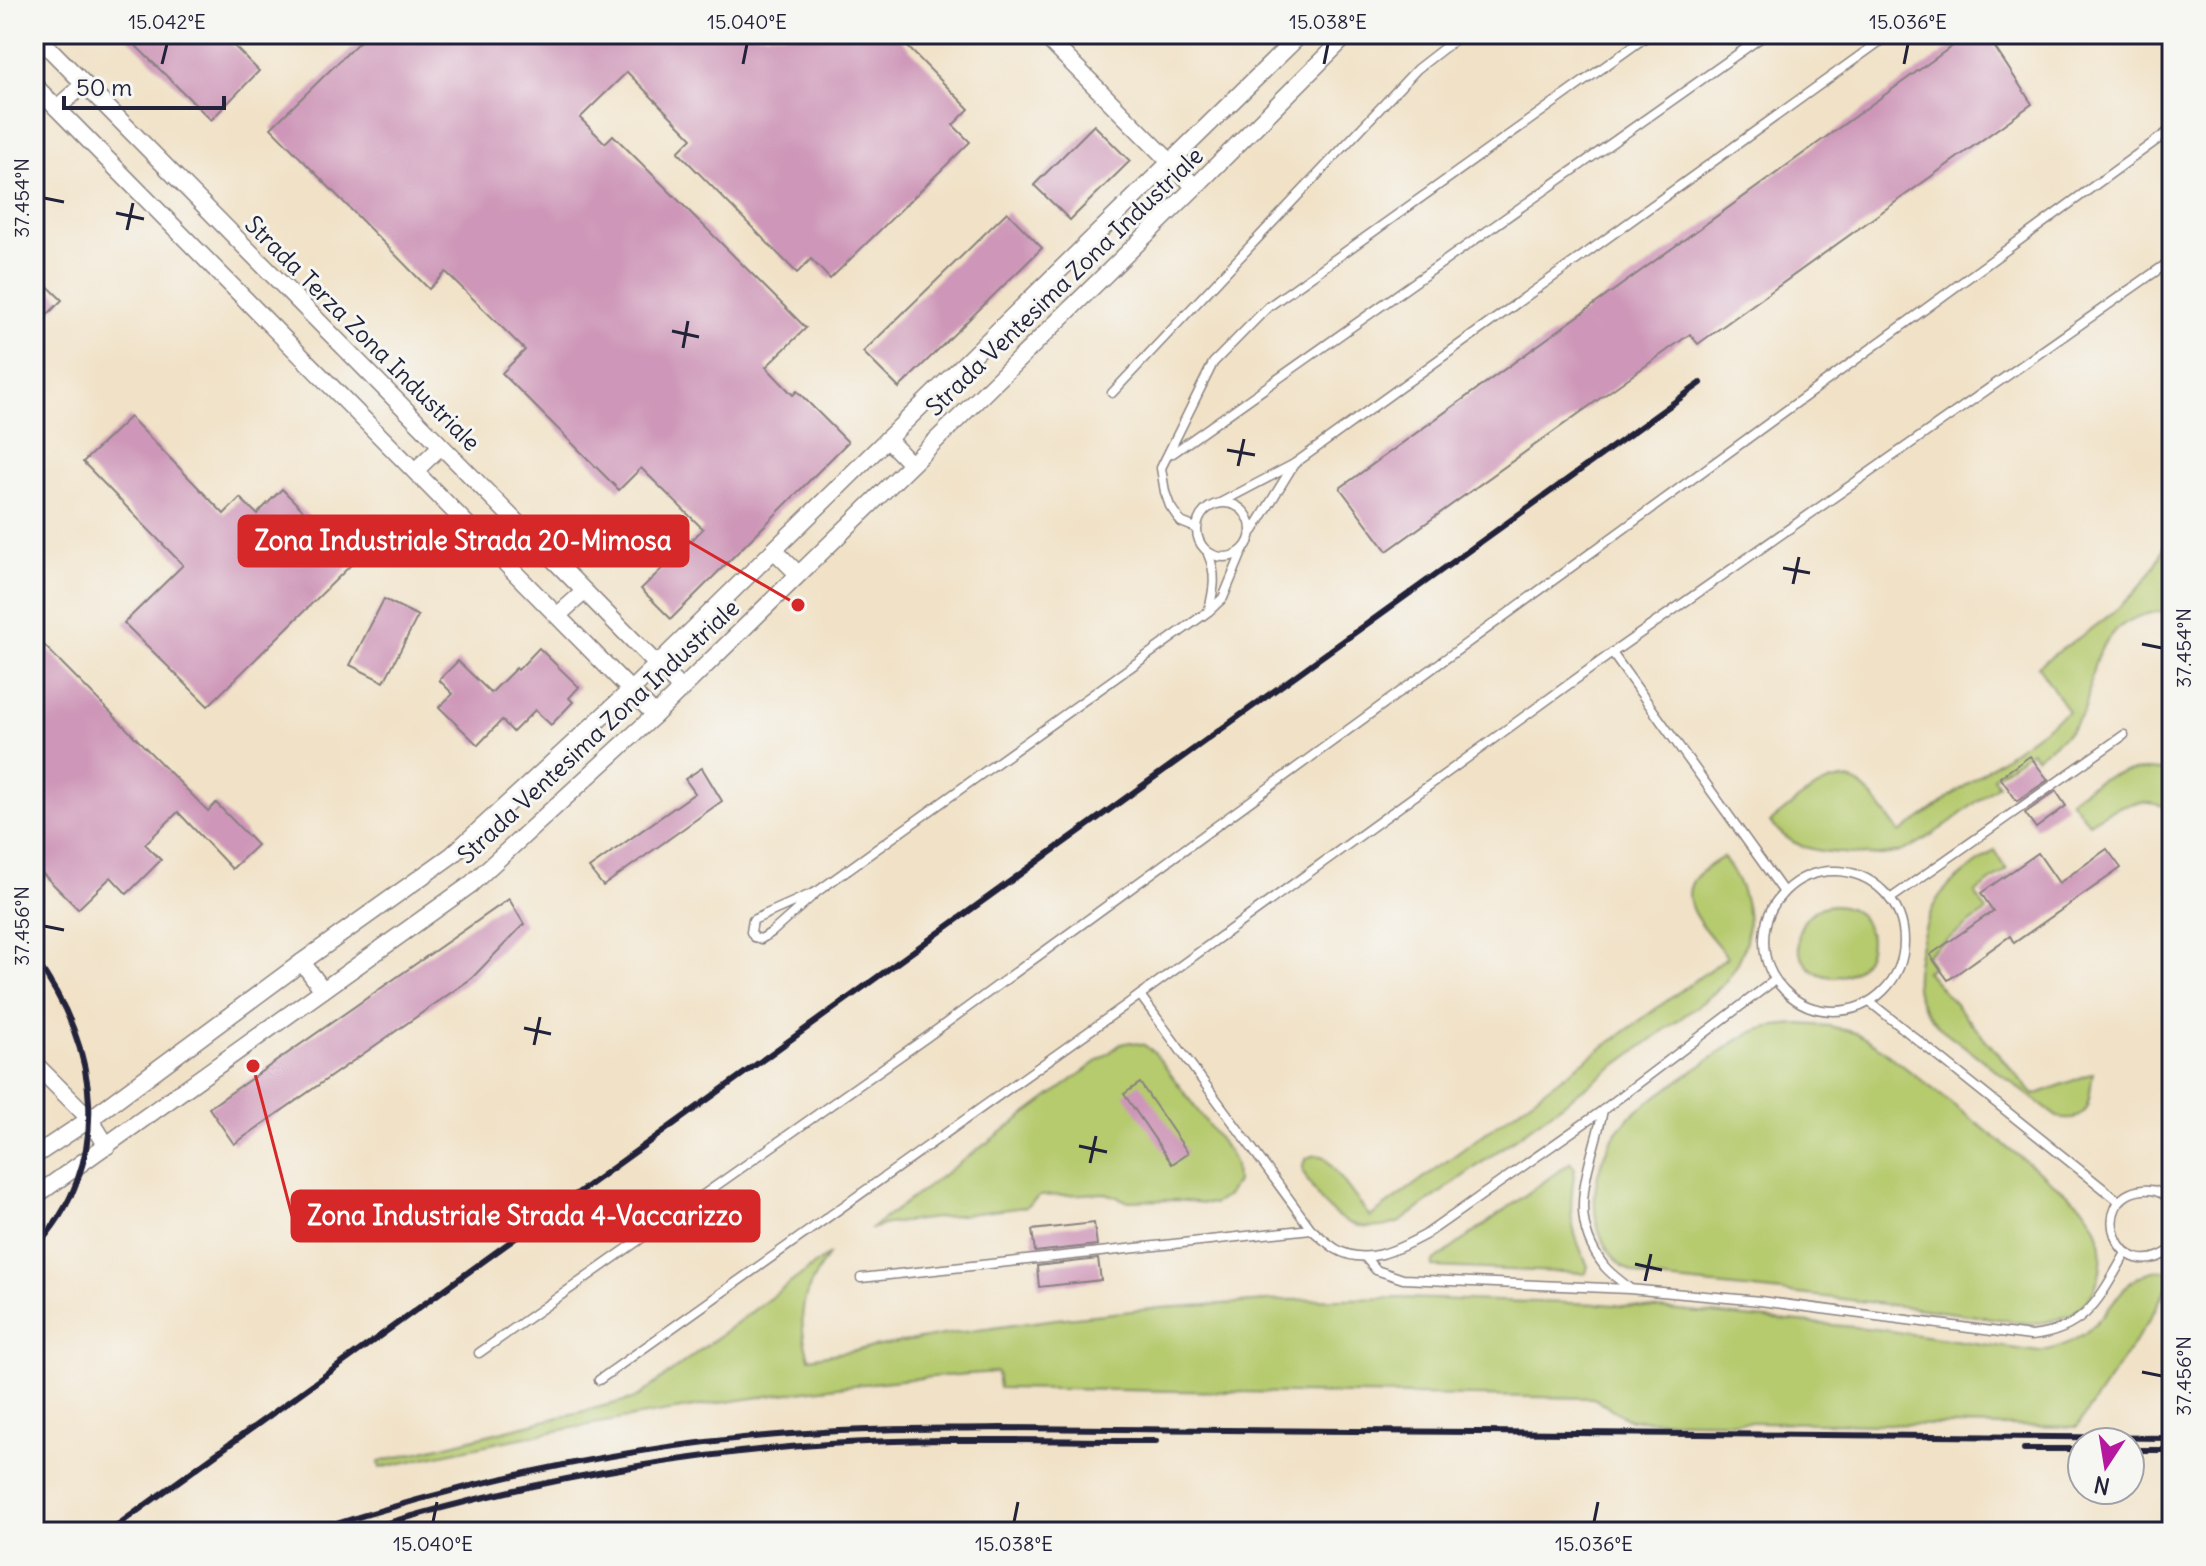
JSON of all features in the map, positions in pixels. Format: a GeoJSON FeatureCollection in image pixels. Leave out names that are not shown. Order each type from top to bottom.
{"type":"FeatureCollection","features":[{"type":"Feature","properties":{"kind":"street","name":"Strada Terza Zona Industriale"},"geometry":{"type":"LineString","coordinates":[[35,34],[681,689]]}},
{"type":"Feature","properties":{"kind":"street"},"geometry":{"type":"LineString","coordinates":[[1043,34],[1195,187]]}},
{"type":"Feature","properties":{"kind":"street","name":"Strada Ventesima Zona Industriale"},"geometry":{"type":"LineString","coordinates":[[34,1156],[90,1119],[452,855],[658,664],[1301,34]]}},
{"type":"Feature","properties":{"kind":"street","name":"Strada Ventesima Zona Industriale"},"geometry":{"type":"LineString","coordinates":[[34,1197],[470,885],[655,715],[1348,34]]}},
{"type":"Feature","properties":{"kind":"street"},"geometry":{"type":"LineString","coordinates":[[57,108],[84,84]]}},
{"type":"Feature","properties":{"kind":"street"},"geometry":{"type":"LineString","coordinates":[[34,85],[655,715]]}},
{"type":"Feature","properties":{"kind":"street"},"geometry":{"type":"LineString","coordinates":[[887,439],[911,464]]}},
{"type":"Feature","properties":{"kind":"street"},"geometry":{"type":"LineString","coordinates":[[416,470],[441,446]]}},
{"type":"Feature","properties":{"kind":"street"},"geometry":{"type":"LineString","coordinates":[[774,550],[798,574]]}},
{"type":"Feature","properties":{"kind":"street"},"geometry":{"type":"LineString","coordinates":[[558,615],[584,592]]}},
{"type":"Feature","properties":{"kind":"street"},"geometry":{"type":"LineString","coordinates":[[302,962],[323,990]]}},
{"type":"Feature","properties":{"kind":"street"},"geometry":{"type":"LineString","coordinates":[[34,1063],[90,1119],[107,1146]]}},
{"type":"Feature","properties":{"kind":"lane"},"geometry":{"type":"LineString","coordinates":[[1112,393],[1417,69],[1462,34]]}},
{"type":"Feature","properties":{"kind":"lane"},"geometry":{"type":"LineString","coordinates":[[1196,528],[1181,522],[1170,506],[1161,468],[1213,363],[1268,307],[1650,34]]}},
{"type":"Feature","properties":{"kind":"lane"},"geometry":{"type":"LineString","coordinates":[[1169,455],[1766,34]]}},
{"type":"Feature","properties":{"kind":"lane"},"geometry":{"type":"LineString","coordinates":[[1294,464],[1243,550],[1226,558],[1208,553],[1201,546],[1196,528],[1204,511],[1294,464],[1890,34]]}},
{"type":"Feature","properties":{"kind":"lane"},"geometry":{"type":"LineString","coordinates":[[479,1353],[927,1037],[2172,129]]}},
{"type":"Feature","properties":{"kind":"lane"},"geometry":{"type":"LineString","coordinates":[[599,1380],[1140,995],[1612,653],[2172,260]]}},
{"type":"Feature","properties":{"kind":"lane"},"geometry":{"type":"LineString","coordinates":[[1220,503],[1230,503],[1240,508],[1247,515],[1252,534]]}},
{"type":"Feature","properties":{"kind":"lane"},"geometry":{"type":"LineString","coordinates":[[818,891],[753,920],[751,932],[754,937],[761,939],[772,932],[818,891],[1209,611],[1223,598],[1243,550]]}},
{"type":"Feature","properties":{"kind":"lane"},"geometry":{"type":"LineString","coordinates":[[1208,553],[1216,584],[1209,611]]}},
{"type":"Feature","properties":{"kind":"lane"},"geometry":{"type":"LineString","coordinates":[[1612,653],[1783,891]]}},
{"type":"Feature","properties":{"kind":"lane"},"geometry":{"type":"LineString","coordinates":[[1890,899],[2124,735]]}},
{"type":"Feature","properties":{"kind":"lane"},"geometry":{"type":"LineString","coordinates":[[1826,871],[1851,872],[1873,882],[1890,899],[1903,926],[1903,955],[1891,982],[1870,1002],[1845,1010],[1818,1009],[1793,998],[1775,980],[1765,957],[1763,934],[1770,911],[1783,891],[1803,877],[1826,871]]}},
{"type":"Feature","properties":{"kind":"lane"},"geometry":{"type":"LineString","coordinates":[[1140,995],[1311,1229],[1339,1251],[1365,1257],[1394,1252],[1425,1235],[1603,1110],[1775,980]]}},
{"type":"Feature","properties":{"kind":"lane"},"geometry":{"type":"LineString","coordinates":[[1870,1002],[2120,1202]]}},
{"type":"Feature","properties":{"kind":"lane"},"geometry":{"type":"LineString","coordinates":[[1603,1110],[1586,1173],[1582,1204],[1584,1224],[1594,1250],[1606,1269],[1629,1289]]}},
{"type":"Feature","properties":{"kind":"lane"},"geometry":{"type":"LineString","coordinates":[[2172,1201],[2153,1190],[2135,1191],[2120,1202],[2113,1214],[2112,1229],[2126,1253],[2143,1260],[2161,1257],[2172,1249]]}},
{"type":"Feature","properties":{"kind":"lane"},"geometry":{"type":"LineString","coordinates":[[861,1278],[1311,1229]]}},
{"type":"Feature","properties":{"kind":"lane"},"geometry":{"type":"LineString","coordinates":[[1365,1257],[1376,1270],[1403,1279],[1629,1289],[1760,1301],[2031,1336],[2065,1329],[2082,1318],[2103,1293],[2126,1253]]}},
{"type":"Feature","properties":{"kind":"green space"},"geometry":{"type":"Polygon","coordinates":[[[2172,518],[2172,610],[2130,620],[2110,636],[2097,659],[2084,710],[2070,731],[2057,742],[2036,757],[2031,751],[1993,777],[1998,785],[1934,833],[1896,853],[1861,855],[1810,849],[1785,837],[1770,822],[1815,788],[1840,780],[1852,781],[1864,788],[1900,833],[2068,711],[2038,666],[2102,621],[2140,587],[2155,567],[2166,544],[2172,518]]]}},
{"type":"Feature","properties":{"kind":"green space"},"geometry":{"type":"Polygon","coordinates":[[[2146,770],[2172,772],[2172,809],[2149,803],[2129,804],[2089,823],[2070,800],[2105,778],[2146,770]]]}},
{"type":"Feature","properties":{"kind":"green space"},"geometry":{"type":"Polygon","coordinates":[[[1995,850],[2007,870],[1975,893],[1987,911],[1926,955],[1933,967],[1926,971],[2034,1095],[2093,1073],[2087,1107],[2077,1117],[2057,1117],[1939,1027],[1918,996],[1918,959],[1935,903],[1953,882],[1995,850]]]}},
{"type":"Feature","properties":{"kind":"green space"},"geometry":{"type":"Polygon","coordinates":[[[1723,857],[1745,899],[1747,929],[1740,959],[1716,991],[1400,1222],[1374,1228],[1351,1224],[1322,1202],[1305,1175],[1303,1164],[1307,1158],[1325,1157],[1370,1217],[1727,957],[1693,912],[1689,891],[1696,877],[1723,857]]]}},
{"type":"Feature","properties":{"kind":"green space"},"geometry":{"type":"Polygon","coordinates":[[[1841,905],[1860,915],[1868,927],[1868,955],[1860,967],[1848,975],[1827,977],[1808,967],[1800,955],[1798,934],[1808,915],[1820,907],[1841,905]]]}},
{"type":"Feature","properties":{"kind":"green space"},"geometry":{"type":"Polygon","coordinates":[[[1800,1024],[1830,1026],[1856,1033],[1879,1047],[2081,1205],[2097,1230],[2101,1257],[2096,1283],[2082,1306],[2062,1318],[2034,1324],[1645,1277],[1614,1259],[1603,1241],[1596,1220],[1595,1198],[1598,1175],[1615,1134],[1629,1118],[1664,1090],[1741,1038],[1766,1028],[1800,1024]]]}},
{"type":"Feature","properties":{"kind":"green space"},"geometry":{"type":"Polygon","coordinates":[[[1131,1042],[1144,1045],[1154,1052],[1230,1154],[1235,1164],[1236,1182],[1227,1196],[1214,1204],[1175,1200],[1127,1201],[1106,1193],[1040,1196],[1025,1207],[887,1224],[870,1229],[1121,1044],[1131,1042]]]}},
{"type":"Feature","properties":{"kind":"green space"},"geometry":{"type":"Polygon","coordinates":[[[1571,1162],[1575,1169],[1572,1219],[1588,1266],[1586,1273],[1432,1267],[1433,1262],[1571,1162]]]}},
{"type":"Feature","properties":{"kind":"green space"},"geometry":{"type":"Polygon","coordinates":[[[829,1254],[813,1280],[804,1303],[803,1328],[809,1358],[943,1335],[1160,1308],[1283,1300],[1398,1298],[1603,1304],[1876,1329],[2039,1352],[2063,1345],[2085,1333],[2124,1289],[2142,1275],[2172,1270],[2172,1277],[2150,1319],[2078,1426],[1630,1420],[1593,1398],[999,1388],[997,1372],[764,1396],[610,1421],[380,1468],[379,1462],[636,1398],[829,1254]]]}},
{"type":"Feature","properties":{"kind":"building"},"geometry":{"type":"Polygon","coordinates":[[[124,34],[222,34],[259,71],[211,120],[124,34]]]}},
{"type":"Feature","properties":{"kind":"building"},"geometry":{"type":"Polygon","coordinates":[[[367,34],[895,34],[969,109],[953,125],[970,142],[830,279],[811,259],[797,273],[678,152],[692,138],[627,72],[580,118],[605,143],[613,135],[806,328],[766,367],[793,395],[797,391],[848,442],[671,619],[641,589],[703,529],[641,468],[619,490],[502,373],[525,350],[446,272],[429,289],[271,128],[367,34]]]}},
{"type":"Feature","properties":{"kind":"building"},"geometry":{"type":"Polygon","coordinates":[[[1969,34],[1986,34],[2032,104],[1698,344],[1690,334],[1387,551],[1340,488],[1969,34]]]}},
{"type":"Feature","properties":{"kind":"building"},"geometry":{"type":"Polygon","coordinates":[[[1094,125],[1130,161],[1070,220],[1034,185],[1094,125]]]}},
{"type":"Feature","properties":{"kind":"building"},"geometry":{"type":"Polygon","coordinates":[[[1007,212],[1042,248],[899,388],[863,352],[1007,212]]]}},
{"type":"Feature","properties":{"kind":"building"},"geometry":{"type":"Polygon","coordinates":[[[34,273],[62,300],[34,328],[34,273]]]}},
{"type":"Feature","properties":{"kind":"building"},"geometry":{"type":"Polygon","coordinates":[[[130,417],[224,514],[240,498],[257,514],[282,489],[354,562],[208,706],[124,623],[183,565],[83,462],[130,417]]]}},
{"type":"Feature","properties":{"kind":"building"},"geometry":{"type":"Polygon","coordinates":[[[384,599],[418,616],[384,682],[350,665],[384,599]]]}},
{"type":"Feature","properties":{"kind":"building"},"geometry":{"type":"Polygon","coordinates":[[[34,635],[208,811],[216,803],[257,845],[232,869],[178,812],[145,844],[161,860],[127,894],[111,877],[78,909],[34,865],[34,635]]]}},
{"type":"Feature","properties":{"kind":"building"},"geometry":{"type":"Polygon","coordinates":[[[539,648],[579,687],[569,698],[573,702],[551,725],[535,710],[513,732],[502,720],[478,745],[439,707],[453,694],[439,680],[458,661],[491,693],[539,648]]]}},
{"type":"Feature","properties":{"kind":"building"},"geometry":{"type":"Polygon","coordinates":[[[2030,756],[2048,780],[2017,801],[2000,777],[2030,756]]]}},
{"type":"Feature","properties":{"kind":"building"},"geometry":{"type":"Polygon","coordinates":[[[702,768],[722,801],[603,886],[589,868],[695,793],[685,779],[702,768]]]}},
{"type":"Feature","properties":{"kind":"building"},"geometry":{"type":"Polygon","coordinates":[[[2056,791],[2066,806],[2036,828],[2025,813],[2056,791]]]}},
{"type":"Feature","properties":{"kind":"building"},"geometry":{"type":"Polygon","coordinates":[[[2107,849],[2121,868],[2014,943],[2010,936],[1948,980],[1930,955],[1993,911],[1981,893],[2038,853],[2059,883],[2107,849]]]}},
{"type":"Feature","properties":{"kind":"building"},"geometry":{"type":"Polygon","coordinates":[[[509,899],[524,924],[472,978],[234,1144],[209,1108],[509,899]]]}},
{"type":"Feature","properties":{"kind":"building"},"geometry":{"type":"Polygon","coordinates":[[[1140,1083],[1188,1153],[1172,1164],[1124,1094],[1140,1083]]]}},
{"type":"Feature","properties":{"kind":"building"},"geometry":{"type":"Polygon","coordinates":[[[1094,1223],[1097,1245],[1035,1252],[1032,1230],[1094,1223]]]}},
{"type":"Feature","properties":{"kind":"building"},"geometry":{"type":"Polygon","coordinates":[[[1098,1259],[1101,1280],[1039,1287],[1037,1266],[1098,1259]]]}},
{"type":"Feature","properties":{"kind":"railway"},"geometry":{"type":"LineString","coordinates":[[108,1532],[1701,383]]}},
{"type":"Feature","properties":{"kind":"railway"},"geometry":{"type":"LineString","coordinates":[[34,958],[56,992],[73,1029],[84,1066],[89,1105],[87,1143],[77,1180],[60,1216],[34,1249]]}},
{"type":"Feature","properties":{"kind":"railway"},"geometry":{"type":"LineString","coordinates":[[311,1532],[436,1495],[564,1465],[693,1444],[845,1431],[1000,1428],[2172,1438]]}},
{"type":"Feature","properties":{"kind":"railway"},"geometry":{"type":"LineString","coordinates":[[358,1532],[473,1500],[590,1474],[768,1449],[951,1440],[1156,1441]]}},
{"type":"Feature","properties":{"kind":"railway"},"geometry":{"type":"LineString","coordinates":[[2024,1449],[2066,1449]]}},
{"type":"Feature","properties":{"kind":"railway"},"geometry":{"type":"LineString","coordinates":[[2146,1450],[2172,1450]]}},
{"type":"Feature","properties":{"kind":"place","name":"Zona Industriale Strada 20-Mimosa"},"geometry":{"type":"Point","coordinates":[798,605]}},
{"type":"Feature","properties":{"kind":"place","name":"Zona Industriale Strada 4-Vaccarizzo"},"geometry":{"type":"Point","coordinates":[253,1066]}}]}
